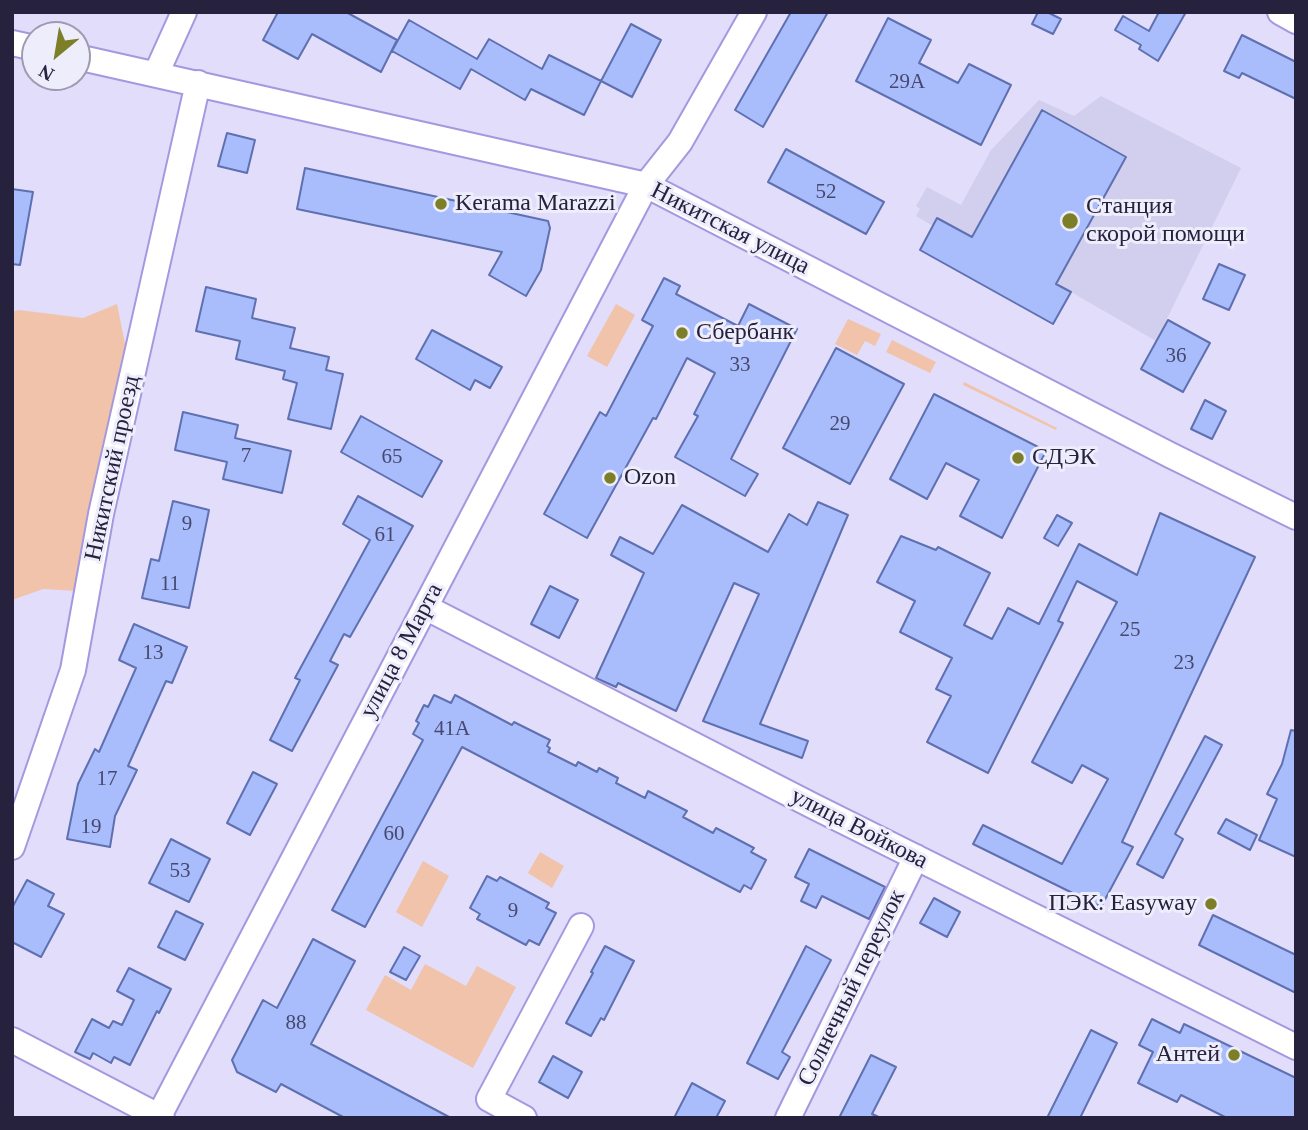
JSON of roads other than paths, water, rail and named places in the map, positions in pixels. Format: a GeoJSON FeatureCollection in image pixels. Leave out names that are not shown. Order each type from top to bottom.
{"type":"FeatureCollection","features":[{"type":"Feature","properties":{"kind":"street"},"geometry":{"type":"LineString","coordinates":[[156,74],[184,12]]}},
{"type":"Feature","properties":{"kind":"street","name":"улица 8 Марта"},"geometry":{"type":"LineString","coordinates":[[160,1117],[646,185],[680,142],[754,12]]}},
{"type":"Feature","properties":{"kind":"street"},"geometry":{"type":"LineString","coordinates":[[1280,12],[1296,21]]}},
{"type":"Feature","properties":{"kind":"street","name":"Никитская улица"},"geometry":{"type":"LineString","coordinates":[[91,60],[646,185],[1296,517]]}},
{"type":"Feature","properties":{"kind":"street","name":"Никитский проезд"},"geometry":{"type":"LineString","coordinates":[[12,847],[73,670],[101,514],[198,83]]}},
{"type":"Feature","properties":{"kind":"street","name":"улица Войкова"},"geometry":{"type":"LineString","coordinates":[[425,607],[916,858],[1296,1047]]}},
{"type":"Feature","properties":{"kind":"street","name":"Солнечный переулок"},"geometry":{"type":"LineString","coordinates":[[788,1118],[916,858]]}},
{"type":"Feature","properties":{"kind":"street"},"geometry":{"type":"LineString","coordinates":[[524,1118],[489,1099],[581,926]]}},
{"type":"Feature","properties":{"kind":"street"},"geometry":{"type":"LineString","coordinates":[[12,1040],[160,1117]]}},
{"type":"Feature","properties":{"kind":"place","name":"Kerama Marazzi"},"geometry":{"type":"Point","coordinates":[441,204]}},
{"type":"Feature","properties":{"kind":"place","name":"Станция скорой помощи"},"geometry":{"type":"Point","coordinates":[1070,221]}},
{"type":"Feature","properties":{"kind":"place","name":"Сбербанк"},"geometry":{"type":"Point","coordinates":[682,333]}},
{"type":"Feature","properties":{"kind":"place","name":"СДЭК"},"geometry":{"type":"Point","coordinates":[1018,458]}},
{"type":"Feature","properties":{"kind":"place","name":"Ozon"},"geometry":{"type":"Point","coordinates":[610,478]}},
{"type":"Feature","properties":{"kind":"place","name":"ПЭК: Easyway"},"geometry":{"type":"Point","coordinates":[1211,904]}},
{"type":"Feature","properties":{"kind":"place","name":"Антей"},"geometry":{"type":"Point","coordinates":[1234,1055]}}]}
